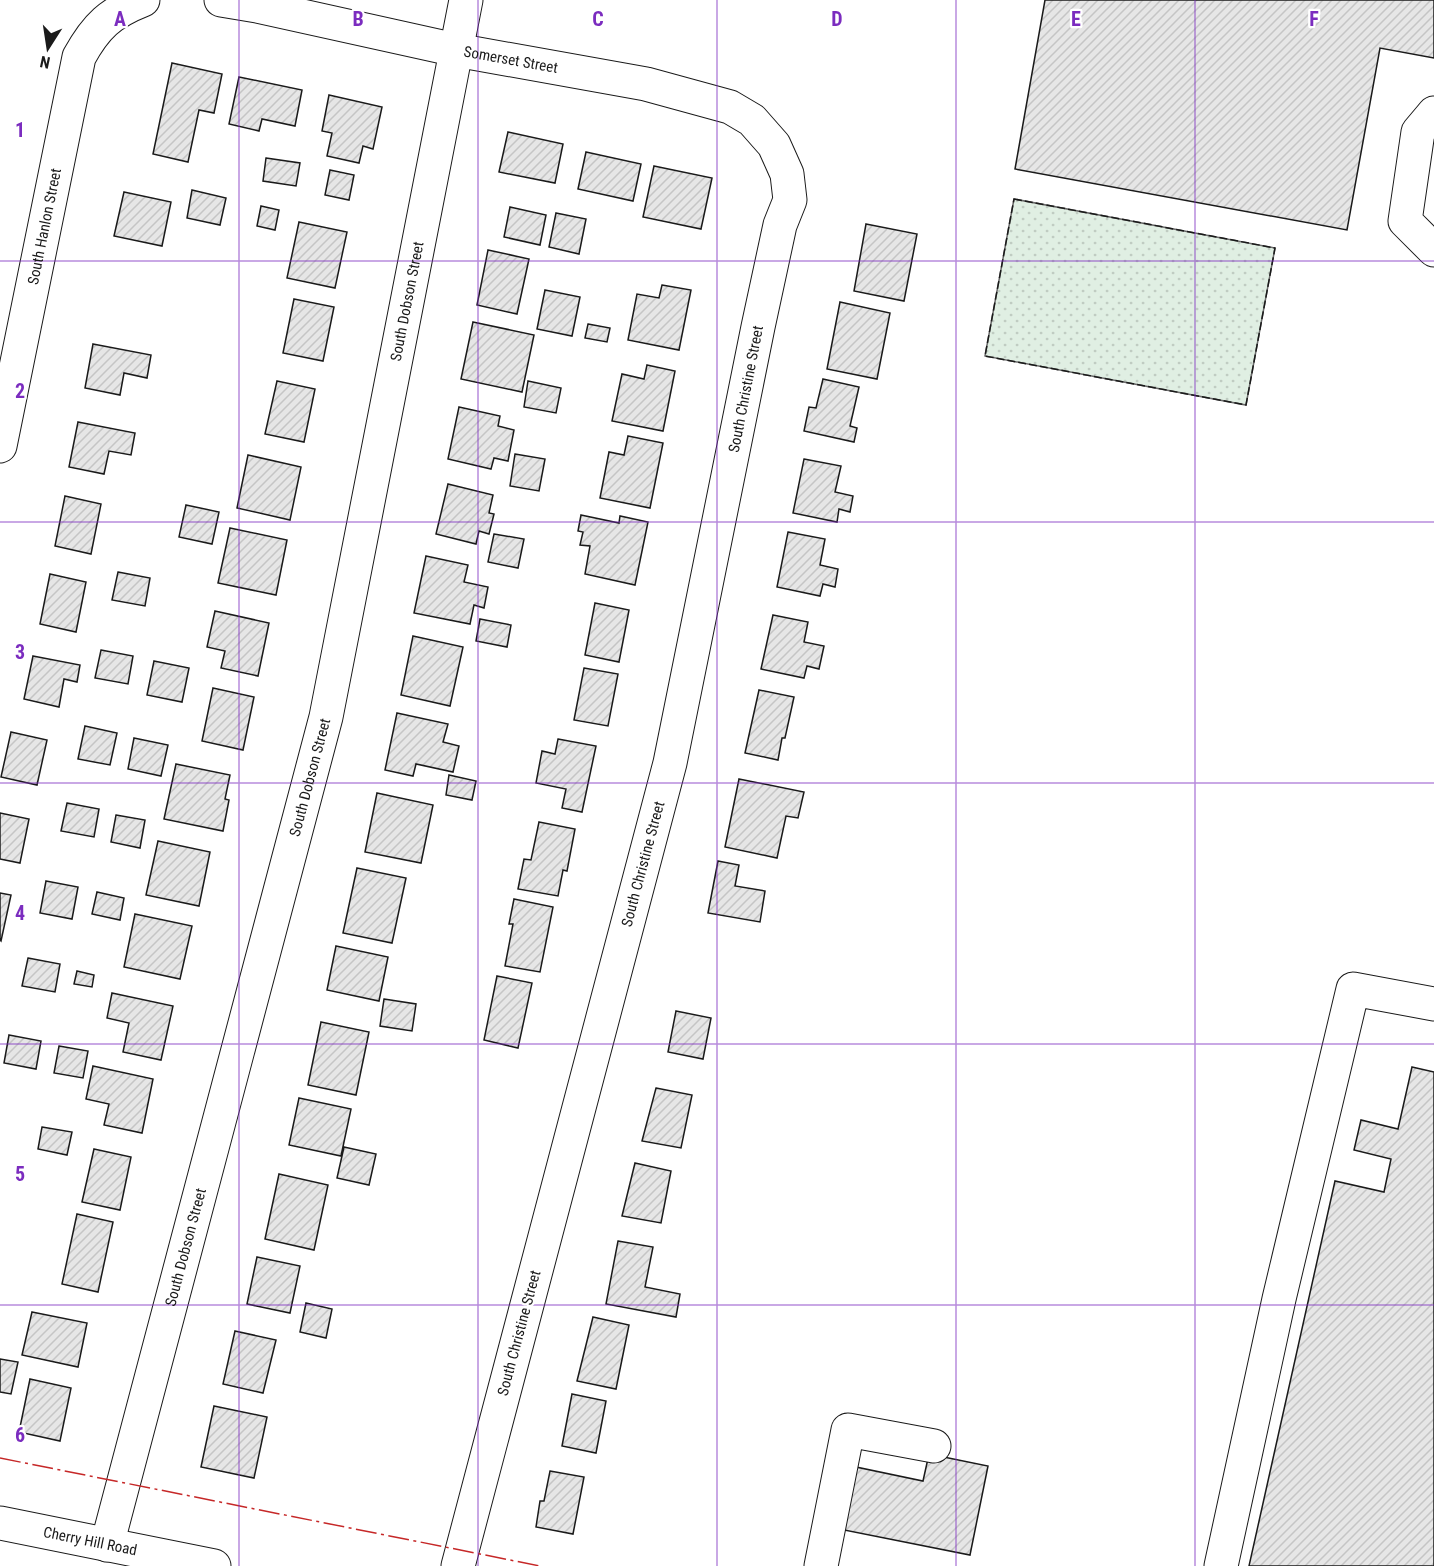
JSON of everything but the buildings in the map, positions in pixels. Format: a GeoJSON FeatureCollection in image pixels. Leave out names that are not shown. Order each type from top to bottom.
{"type":"FeatureCollection","features":[{"type":"Feature","properties":{"kind":"street","name":"South Hanlon Street"},"geometry":{"type":"LineString","coordinates":[[0,446],[79,57],[91,34],[108,18],[143,0]]}},
{"type":"Feature","properties":{"kind":"street","name":"Somerset Street"},"geometry":{"type":"LineString","coordinates":[[221,0],[456,50],[646,84],[730,107],[752,120],[774,145],[779,156]]}},
{"type":"Feature","properties":{"kind":"street","name":"South Dobson Street"},"geometry":{"type":"LineString","coordinates":[[107,1545],[326,717],[466,0]]}},
{"type":"Feature","properties":{"kind":"street"},"geometry":{"type":"LineString","coordinates":[[1434,113],[1418,132],[1424,169],[1405,221],[1434,250]]}},
{"type":"Feature","properties":{"kind":"street","name":"South Christine Street"},"geometry":{"type":"LineString","coordinates":[[458,1566],[670,763],[686,693],[758,327],[780,225],[790,200],[787,174],[779,156]]}},
{"type":"Feature","properties":{"kind":"street"},"geometry":{"type":"LineString","coordinates":[[1221,1566],[1279,1299],[1353,989],[1434,1004]]}},
{"type":"Feature","properties":{"kind":"street"},"geometry":{"type":"LineString","coordinates":[[821,1566],[848,1430],[934,1446]]}},
{"type":"Feature","properties":{"kind":"street","name":"Cherry Hill Road"},"geometry":{"type":"LineString","coordinates":[[0,1523],[214,1566]]}},
{"type":"Feature","properties":{"kind":"green space"},"geometry":{"type":"Polygon","coordinates":[[[1014,199],[1275,248],[1246,405],[985,356],[1014,199]]]}},
{"type":"Feature","properties":{"kind":"fence"},"geometry":{"type":"LineString","coordinates":[[1014,199],[1275,248],[1246,405],[985,356],[1014,199]]}},
{"type":"Feature","properties":{"kind":"power"},"geometry":{"type":"LineString","coordinates":[[0,1458],[540,1566]]}}]}
